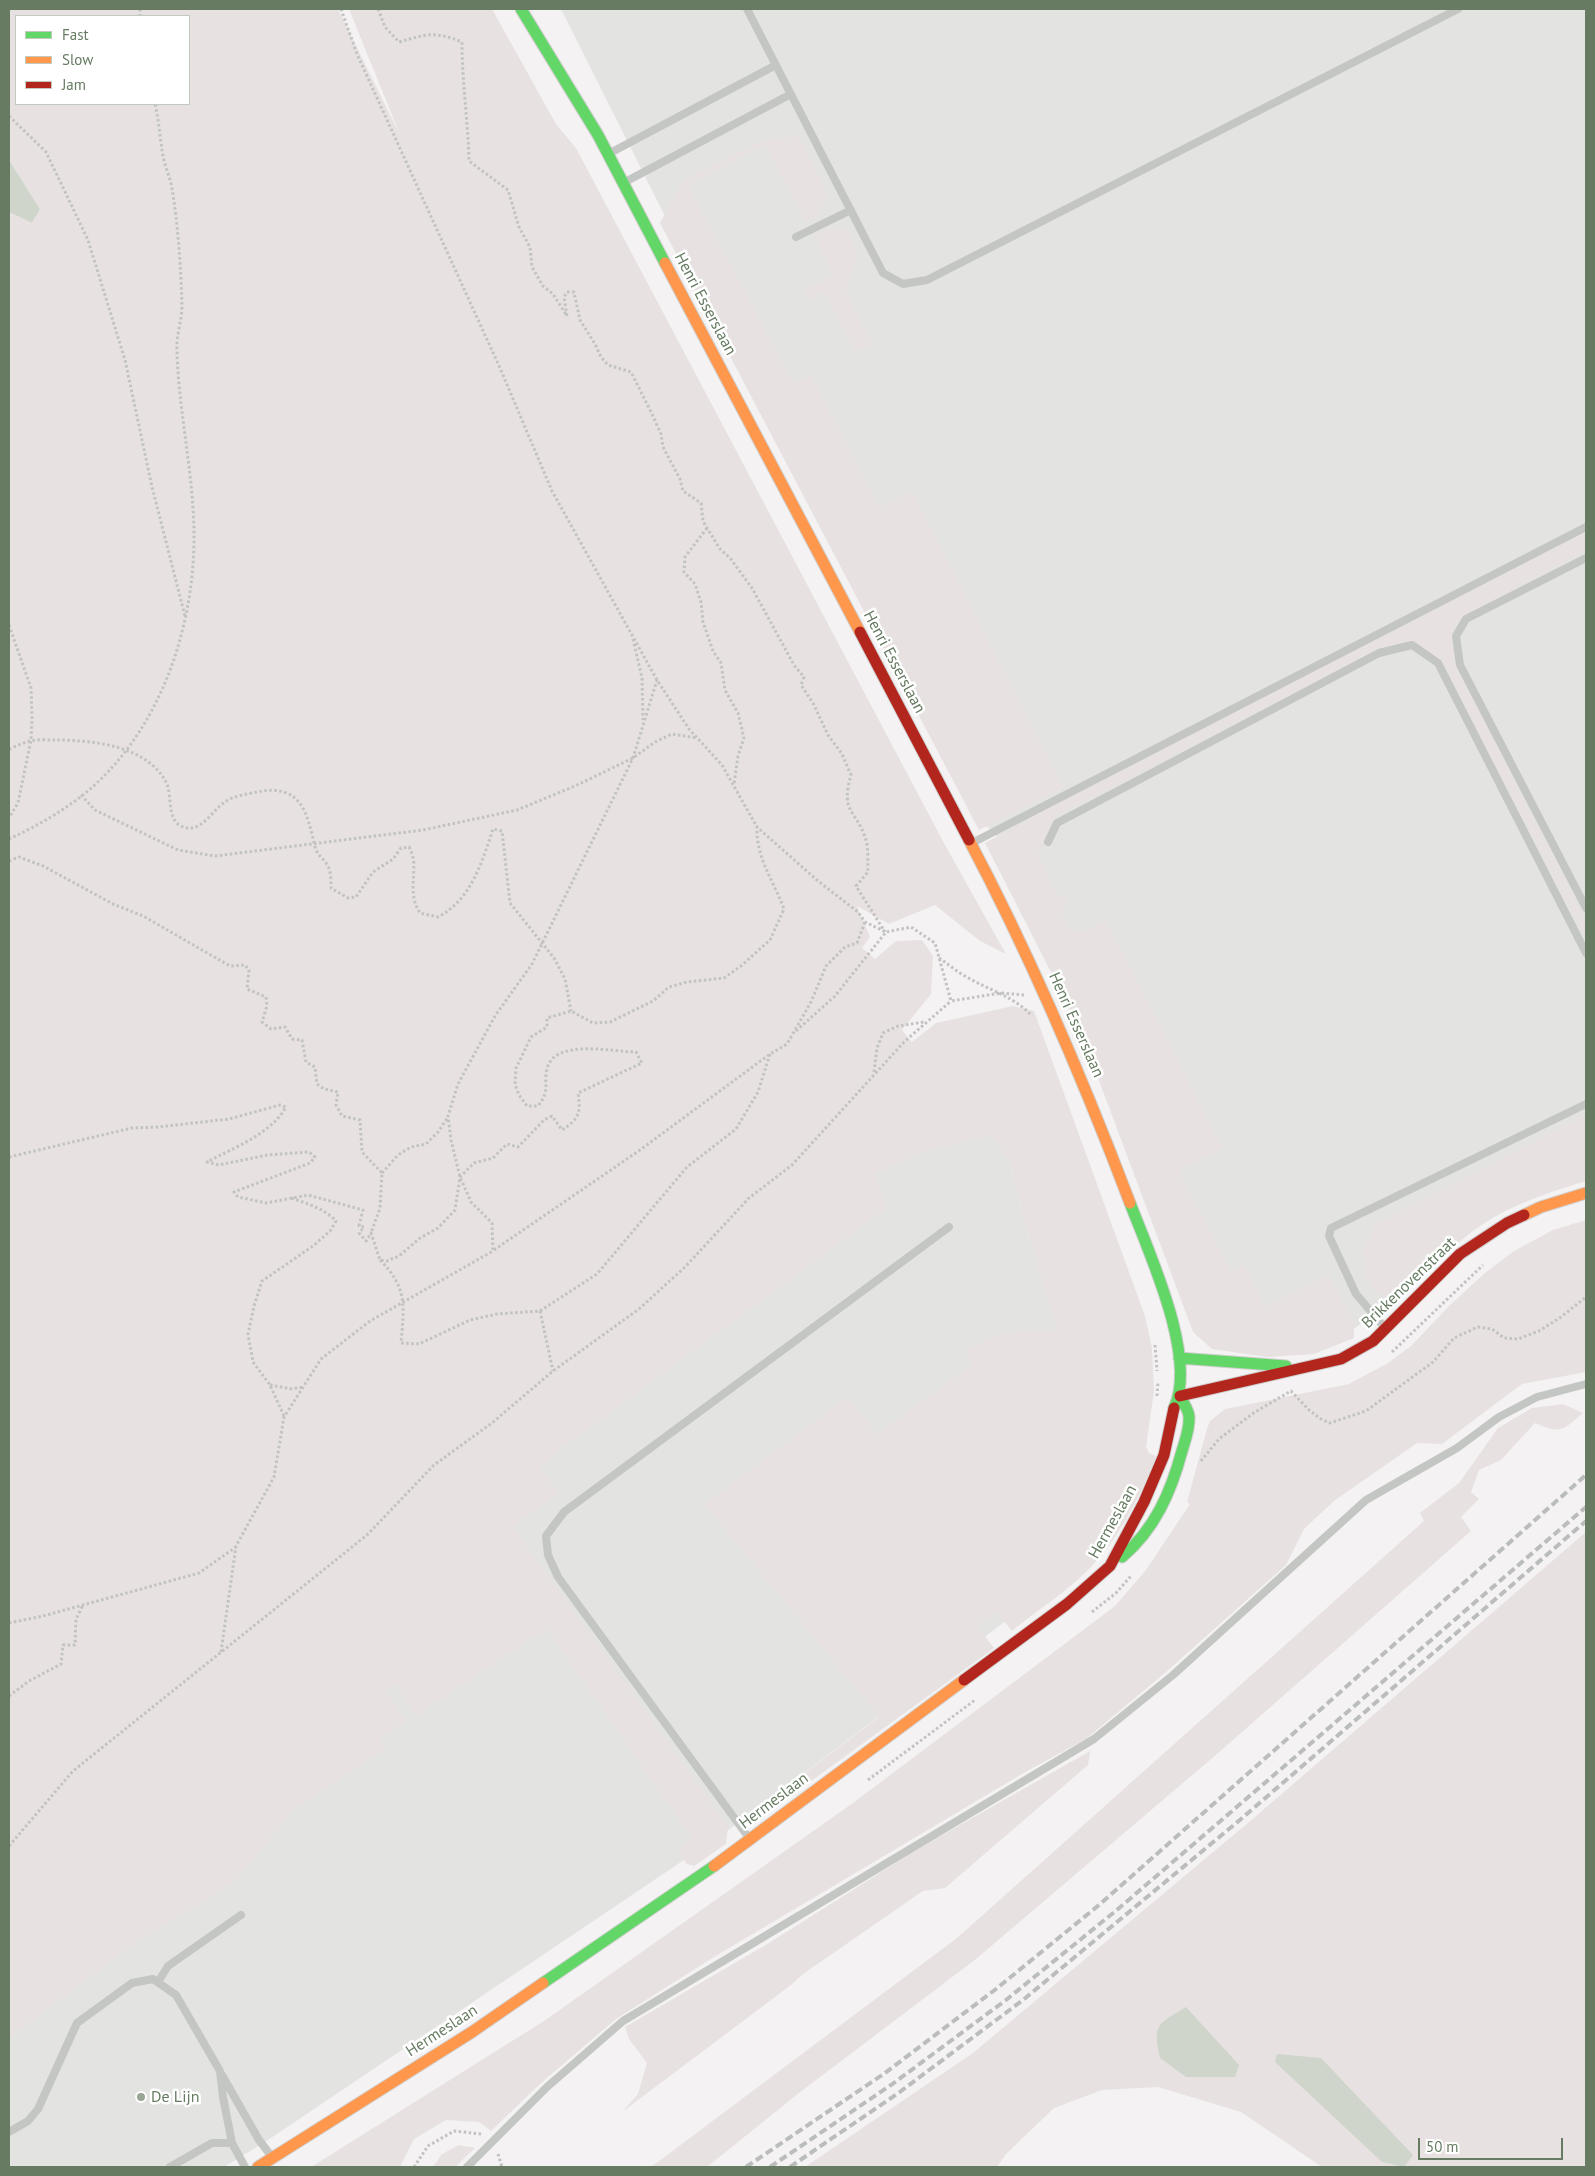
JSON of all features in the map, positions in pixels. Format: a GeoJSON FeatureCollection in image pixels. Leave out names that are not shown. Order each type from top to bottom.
{"type":"FeatureCollection","features":[{"type":"Feature","properties":{"kind":"street","name":"Henri Esserslaan"},"geometry":{"type":"LineString","coordinates":[[521,9],[623,182],[971,843],[1045,992],[1096,1112],[1155,1268],[1175,1329],[1179,1358]]}},
{"type":"Feature","properties":{"kind":"street","name":"Brikkenovenstraat"},"geometry":{"type":"LineString","coordinates":[[1180,1396],[1341,1359],[1373,1341],[1460,1254],[1507,1223],[1541,1207],[1586,1192]]}},
{"type":"Feature","properties":{"kind":"street","name":"Brikkenovenstraat"},"geometry":{"type":"LineString","coordinates":[[1179,1358],[1307,1368]]}},
{"type":"Feature","properties":{"kind":"street","name":"Hermeslaan"},"geometry":{"type":"LineString","coordinates":[[258,2167],[472,2032],[750,1839],[1059,1610],[1110,1566],[1144,1502],[1164,1455],[1173,1411],[1180,1396],[1179,1358]]}},
{"type":"Feature","properties":{"kind":"street"},"geometry":{"type":"LineString","coordinates":[[1110,1566],[1134,1548],[1155,1520],[1167,1498],[1184,1445],[1189,1415],[1180,1396]]}},
{"type":"Feature","properties":{"kind":"lane"},"geometry":{"type":"LineString","coordinates":[[747,9],[883,273],[903,284],[927,280],[1458,9]]}},
{"type":"Feature","properties":{"kind":"lane"},"geometry":{"type":"LineString","coordinates":[[608,154],[776,66]]}},
{"type":"Feature","properties":{"kind":"lane"},"geometry":{"type":"LineString","coordinates":[[623,182],[791,94]]}},
{"type":"Feature","properties":{"kind":"lane"},"geometry":{"type":"LineString","coordinates":[[796,237],[851,210]]}},
{"type":"Feature","properties":{"kind":"lane"},"geometry":{"type":"LineString","coordinates":[[971,843],[1586,527]]}},
{"type":"Feature","properties":{"kind":"lane"},"geometry":{"type":"LineString","coordinates":[[1586,558],[1466,619],[1456,636],[1460,665],[1586,908]]}},
{"type":"Feature","properties":{"kind":"lane"},"geometry":{"type":"LineString","coordinates":[[1048,842],[1057,823],[1379,653],[1412,645],[1438,663],[1586,953]]}},
{"type":"Feature","properties":{"kind":"lane"},"geometry":{"type":"LineString","coordinates":[[1386,1329],[1356,1294],[1328,1236],[1332,1228],[1586,1104]]}},
{"type":"Feature","properties":{"kind":"lane"},"geometry":{"type":"LineString","coordinates":[[750,1839],[558,1576],[548,1555],[546,1536],[564,1512],[949,1227]]}},
{"type":"Feature","properties":{"kind":"lane"},"geometry":{"type":"LineString","coordinates":[[466,2167],[547,2087],[623,2021],[1094,1740],[1173,1675],[1366,1500],[1457,1448],[1499,1417],[1537,1397],[1586,1384]]}},
{"type":"Feature","properties":{"kind":"lane"},"geometry":{"type":"LineString","coordinates":[[158,1982],[168,1966],[241,1915]]}},
{"type":"Feature","properties":{"kind":"lane"},"geometry":{"type":"LineString","coordinates":[[9,2132],[28,2121],[38,2109],[77,2023],[132,1983],[153,1979],[176,1995],[259,2140],[273,2158]]}},
{"type":"Feature","properties":{"kind":"lane"},"geometry":{"type":"LineString","coordinates":[[220,2071],[232,2144],[245,2167]]}},
{"type":"Feature","properties":{"kind":"lane"},"geometry":{"type":"LineString","coordinates":[[170,2167],[212,2143],[232,2144]]}},
{"type":"Feature","properties":{"kind":"path"},"geometry":{"type":"LineString","coordinates":[[341,9],[358,54],[500,368],[552,491],[657,680],[689,729],[722,765],[757,827],[818,881],[858,912],[864,922],[886,932],[911,927],[935,943],[951,1001]]}},
{"type":"Feature","properties":{"kind":"path"},"geometry":{"type":"LineString","coordinates":[[378,9],[385,27],[399,42],[426,34],[443,35],[462,42],[462,77],[468,120],[469,162],[508,190],[520,227],[530,247],[532,267],[543,286],[553,294],[567,316],[564,298],[567,292],[574,292],[580,320],[601,357],[608,365],[631,372],[661,434],[663,447],[680,479],[682,491],[701,504],[703,521],[707,528],[720,549],[730,558],[759,600],[794,665],[804,677],[801,685],[805,694],[813,703],[828,735],[842,754],[851,775],[846,792],[848,806],[866,841],[868,872],[856,886],[886,932]]}},
{"type":"Feature","properties":{"kind":"path"},"geometry":{"type":"LineString","coordinates":[[9,839],[28,830],[81,795],[104,777],[140,732],[158,697],[182,641],[192,586],[194,511],[176,349],[182,307],[172,185],[163,157],[155,105]]}},
{"type":"Feature","properties":{"kind":"path"},"geometry":{"type":"LineString","coordinates":[[9,116],[46,152],[88,240],[125,360],[152,487],[186,619]]}},
{"type":"Feature","properties":{"kind":"path"},"geometry":{"type":"LineString","coordinates":[[707,528],[685,557],[684,572],[695,584],[701,602],[703,622],[713,651],[721,663],[726,690],[738,712],[744,738],[738,756],[734,784]]}},
{"type":"Feature","properties":{"kind":"path"},"geometry":{"type":"LineString","coordinates":[[9,625],[31,688],[31,740],[18,803],[9,818]]}},
{"type":"Feature","properties":{"kind":"path"},"geometry":{"type":"LineString","coordinates":[[631,634],[642,678],[643,723]]}},
{"type":"Feature","properties":{"kind":"path"},"geometry":{"type":"LineString","coordinates":[[9,1157],[132,1128],[229,1119],[280,1105],[286,1107],[281,1115],[266,1128],[207,1162],[219,1165],[267,1155],[309,1152],[315,1157],[310,1163],[234,1192],[238,1198],[266,1203],[308,1195],[363,1210],[359,1226],[364,1227],[359,1233],[366,1241],[380,1208],[382,1173],[398,1155],[411,1147],[426,1144],[438,1132],[448,1116],[458,1084],[495,1016],[532,964],[541,941],[633,758],[657,680]]}},
{"type":"Feature","properties":{"kind":"path"},"geometry":{"type":"LineString","coordinates":[[81,795],[96,810],[178,850],[215,856],[423,830],[517,810],[575,786],[633,758],[655,742],[672,734],[697,738]]}},
{"type":"Feature","properties":{"kind":"path"},"geometry":{"type":"LineString","coordinates":[[9,749],[31,740],[82,740],[138,755],[156,767],[167,785],[174,819],[181,826],[190,828],[206,822],[225,802],[272,789],[284,791],[298,800],[307,815],[316,851],[328,866],[331,888],[348,898],[356,897],[373,872],[393,860],[401,848],[409,848],[413,854],[414,903],[420,913],[438,917],[450,911],[465,893],[479,870],[492,829],[498,829],[502,831],[510,903],[554,958],[565,979],[571,1010],[593,1023],[610,1022],[653,1000],[669,987],[687,982],[724,978],[741,966],[770,940],[784,909],[761,858],[756,841],[757,827]]}},
{"type":"Feature","properties":{"kind":"path"},"geometry":{"type":"LineString","coordinates":[[9,860],[19,857],[43,866],[113,904],[143,916],[230,966],[245,965],[249,970],[247,989],[266,997],[267,1006],[262,1022],[271,1029],[284,1027],[292,1039],[302,1040],[306,1062],[315,1067],[317,1084],[324,1089],[338,1092],[336,1105],[342,1116],[360,1120],[362,1152],[382,1173]]}},
{"type":"Feature","properties":{"kind":"path"},"geometry":{"type":"LineString","coordinates":[[221,1653],[236,1546],[274,1477],[284,1417],[322,1359],[370,1321],[493,1251],[640,1150],[770,1054],[787,1044],[811,1002],[826,966],[845,947],[856,943],[864,922]]}},
{"type":"Feature","properties":{"kind":"path"},"geometry":{"type":"LineString","coordinates":[[794,1033],[836,996],[886,932]]}},
{"type":"Feature","properties":{"kind":"path"},"geometry":{"type":"LineString","coordinates":[[939,958],[966,977],[1001,993],[1024,1007],[1037,1021]]}},
{"type":"Feature","properties":{"kind":"path"},"geometry":{"type":"LineString","coordinates":[[9,1846],[73,1770],[367,1535],[434,1465],[492,1423],[553,1371],[624,1321],[678,1273],[749,1198],[792,1165],[904,1042],[951,1001],[1001,993],[1023,995]]}},
{"type":"Feature","properties":{"kind":"path"},"geometry":{"type":"LineString","coordinates":[[380,1260],[387,1261],[399,1256],[420,1238],[438,1228],[455,1210],[460,1177],[474,1163],[493,1158],[507,1144],[518,1147],[544,1120],[552,1116],[562,1130],[572,1123],[580,1110],[578,1093],[642,1063],[636,1052],[597,1050],[561,1052],[552,1058],[546,1070],[547,1084],[543,1100],[538,1106],[527,1106],[519,1095],[515,1084],[516,1068],[531,1037],[547,1027],[547,1018],[571,1010]]}},
{"type":"Feature","properties":{"kind":"path"},"geometry":{"type":"LineString","coordinates":[[874,1073],[877,1048],[883,1033],[898,1026],[926,1022]]}},
{"type":"Feature","properties":{"kind":"path"},"geometry":{"type":"LineString","coordinates":[[371,1233],[380,1260],[392,1272],[404,1302],[401,1343],[419,1344],[470,1320],[497,1314],[540,1311],[597,1274],[687,1167],[736,1129],[758,1092],[770,1054]]}},
{"type":"Feature","properties":{"kind":"path"},"geometry":{"type":"LineString","coordinates":[[448,1116],[450,1140],[460,1177],[472,1202],[492,1223],[493,1251]]}},
{"type":"Feature","properties":{"kind":"path"},"geometry":{"type":"LineString","coordinates":[[284,1417],[270,1385],[253,1362],[248,1334],[254,1306],[262,1281],[313,1246],[330,1231],[336,1221],[308,1204],[291,1198]]}},
{"type":"Feature","properties":{"kind":"path"},"geometry":{"type":"LineString","coordinates":[[1198,1466],[1219,1439],[1255,1412],[1291,1391],[1309,1410],[1330,1423],[1366,1411],[1433,1362],[1454,1338],[1478,1327],[1492,1329],[1504,1338],[1518,1339],[1539,1330],[1561,1317],[1586,1296]]}},
{"type":"Feature","properties":{"kind":"path"},"geometry":{"type":"LineString","coordinates":[[540,1311],[553,1371]]}},
{"type":"Feature","properties":{"kind":"path"},"geometry":{"type":"LineString","coordinates":[[1154,1338],[1158,1379],[1156,1405]]}},
{"type":"Feature","properties":{"kind":"path"},"geometry":{"type":"LineString","coordinates":[[270,1385],[292,1389],[304,1386]]}},
{"type":"Feature","properties":{"kind":"path"},"geometry":{"type":"LineString","coordinates":[[9,1623],[83,1605],[198,1573],[236,1546]]}},
{"type":"Feature","properties":{"kind":"path"},"geometry":{"type":"LineString","coordinates":[[9,1696],[29,1681],[61,1664],[63,1645],[75,1645],[76,1619],[83,1605]]}},
{"type":"Feature","properties":{"kind":"path"},"geometry":{"type":"LineString","coordinates":[[414,2167],[428,2146],[454,2131],[481,2134],[495,2147],[502,2167]]}},
{"type":"Feature","properties":{"kind":"shaded area"},"geometry":{"type":"Polygon","coordinates":[[[9,9],[338,9],[400,135],[349,9],[492,9],[556,124],[576,148],[945,845],[1006,954],[980,941],[935,905],[889,924],[857,906],[870,937],[862,948],[875,959],[896,941],[922,940],[933,956],[931,994],[902,1030],[912,1042],[936,1023],[1013,1006],[1034,1011],[1145,1316],[1152,1348],[1154,1391],[1146,1447],[1149,1453],[1156,1456],[1128,1517],[1098,1559],[1078,1579],[1012,1631],[996,1611],[977,1626],[994,1648],[770,1811],[754,1811],[879,1717],[704,1504],[847,1397],[877,1434],[972,1364],[964,1351],[1003,1332],[1057,1330],[1027,1231],[1009,1160],[990,1135],[925,1152],[876,1173],[886,1209],[557,1452],[541,1469],[559,1493],[513,1527],[728,1826],[726,1844],[694,1866],[687,1864],[679,1853],[680,1848],[692,1839],[547,1629],[416,1716],[396,1684],[386,1690],[407,1721],[380,1739],[386,1749],[294,1810],[234,1883],[131,1946],[9,2039],[9,212],[32,223],[40,209],[9,160],[9,9]]]}},
{"type":"Feature","properties":{"kind":"shaded area"},"geometry":{"type":"Polygon","coordinates":[[[561,9],[1586,9],[1586,1166],[1497,1199],[1406,1273],[1375,1313],[1336,1342],[1272,1350],[1002,841],[982,822],[673,232],[561,9]]]}},
{"type":"Feature","properties":{"kind":"shaded area"},"geometry":{"type":"Polygon","coordinates":[[[799,136],[828,195],[817,217],[806,223],[765,144],[689,186],[794,383],[811,374],[880,507],[912,491],[1064,787],[979,830],[660,223],[683,180],[765,139],[799,136]]]}},
{"type":"Feature","properties":{"kind":"shaded area"},"geometry":{"type":"Polygon","coordinates":[[[9,160],[40,209],[32,223],[9,212],[9,160]]]}},
{"type":"Feature","properties":{"kind":"shaded area"},"geometry":{"type":"Polygon","coordinates":[[[847,228],[858,255],[846,291],[873,344],[855,353],[824,293],[809,300],[803,291],[833,275],[813,236],[826,229],[847,228]]]}},
{"type":"Feature","properties":{"kind":"shaded area"},"geometry":{"type":"Polygon","coordinates":[[[1586,531],[1586,551],[1462,617],[1452,633],[1454,660],[1459,672],[1586,920],[1586,940],[1442,663],[1419,646],[1413,644],[1378,649],[1055,817],[1038,854],[1057,894],[1067,899],[1062,914],[1071,928],[1082,932],[1106,920],[1223,1148],[1179,1171],[1231,1271],[1244,1264],[1266,1306],[1328,1274],[1354,1321],[1354,1338],[1314,1354],[1268,1357],[1212,1349],[1193,1332],[1079,1027],[985,843],[1058,803],[1586,531]]]}},
{"type":"Feature","properties":{"kind":"shaded area"},"geometry":{"type":"Polygon","coordinates":[[[1586,1115],[1586,1181],[1527,1201],[1494,1217],[1458,1243],[1404,1295],[1394,1299],[1379,1295],[1371,1287],[1365,1273],[1363,1249],[1375,1224],[1586,1115]]]}},
{"type":"Feature","properties":{"kind":"shaded area"},"geometry":{"type":"Polygon","coordinates":[[[990,1135],[1009,1160],[1027,1231],[1058,1331],[1072,1571],[727,1831],[268,2140],[224,2167],[9,2167],[9,2039],[123,1952],[250,1849],[504,1504],[557,1452],[876,1173],[924,1152],[990,1135]]]}},
{"type":"Feature","properties":{"kind":"shaded area"},"geometry":{"type":"Polygon","coordinates":[[[1586,1220],[1586,1372],[1522,1384],[1442,1444],[1417,1443],[1334,1501],[1304,1529],[1286,1565],[1166,1672],[1086,1739],[1027,1771],[714,1957],[616,2019],[541,2083],[491,2131],[479,2122],[446,2120],[414,2139],[400,2167],[311,2167],[544,2021],[853,1803],[1115,1606],[1146,1570],[1190,1504],[1187,1502],[1207,1429],[1210,1421],[1225,1409],[1349,1384],[1388,1363],[1411,1346],[1450,1305],[1485,1273],[1514,1251],[1553,1230],[1586,1220]]]}},
{"type":"Feature","properties":{"kind":"shaded area"},"geometry":{"type":"Polygon","coordinates":[[[1563,1404],[1583,1413],[1561,1429],[1551,1429],[1535,1423],[1501,1460],[1479,1470],[1471,1492],[1479,1499],[1461,1517],[1471,1531],[1217,1754],[976,1959],[799,2093],[707,2167],[651,2167],[957,1938],[1424,1521],[1420,1513],[1459,1483],[1498,1428],[1532,1408],[1563,1404]]]}},
{"type":"Feature","properties":{"kind":"shaded area"},"geometry":{"type":"Polygon","coordinates":[[[1586,1532],[1586,2167],[1322,2167],[1241,2112],[1158,2087],[1102,2090],[1054,2108],[1006,2154],[997,2167],[805,2167],[973,2053],[1249,1822],[1586,1532]]]}},
{"type":"Feature","properties":{"kind":"shaded area"},"geometry":{"type":"Polygon","coordinates":[[[1090,1751],[1088,1765],[945,1888],[923,1891],[803,1974],[622,2112],[638,2094],[647,2063],[629,2039],[625,2027],[769,1943],[916,1850],[1090,1751]]]}},
{"type":"Feature","properties":{"kind":"shaded area"},"geometry":{"type":"Polygon","coordinates":[[[1186,2007],[1239,2065],[1235,2077],[1186,2077],[1160,2058],[1157,2031],[1169,2017],[1186,2007]]]}},
{"type":"Feature","properties":{"kind":"shaded area"},"geometry":{"type":"Polygon","coordinates":[[[1277,2054],[1321,2058],[1413,2155],[1404,2167],[1382,2162],[1275,2062],[1277,2054]]]}},
{"type":"Feature","properties":{"kind":"shaded area"},"geometry":{"type":"Polygon","coordinates":[[[459,2145],[475,2148],[455,2167],[433,2167],[442,2154],[459,2145]]]}},
{"type":"Feature","properties":{"kind":"railway"},"geometry":{"type":"LineString","coordinates":[[746,2167],[885,2073],[996,1989],[1099,1905],[1586,1475]]}},
{"type":"Feature","properties":{"kind":"railway"},"geometry":{"type":"LineString","coordinates":[[770,2167],[891,2085],[1006,2000],[1118,1909],[1586,1507]]}},
{"type":"Feature","properties":{"kind":"railway"},"geometry":{"type":"LineString","coordinates":[[790,2167],[897,2094],[1023,2000],[1241,1819],[1586,1521]]}},
{"type":"Feature","properties":{"kind":"traffic: fast"},"geometry":{"type":"LineString","coordinates":[[521,9],[598,135],[665,263]]}},
{"type":"Feature","properties":{"kind":"traffic: fast"},"geometry":{"type":"LineString","coordinates":[[1130,1203],[1159,1277],[1176,1334],[1180,1362],[1180,1387],[1174,1408]]}},
{"type":"Feature","properties":{"kind":"traffic: fast"},"geometry":{"type":"LineString","coordinates":[[1179,1358],[1286,1366]]}},
{"type":"Feature","properties":{"kind":"traffic: fast"},"geometry":{"type":"LineString","coordinates":[[1122,1557],[1134,1546],[1153,1522],[1173,1481],[1189,1426],[1188,1412],[1180,1396]]}},
{"type":"Feature","properties":{"kind":"traffic: fast"},"geometry":{"type":"LineString","coordinates":[[543,1983],[714,1866]]}},
{"type":"Feature","properties":{"kind":"traffic: slow"},"geometry":{"type":"LineString","coordinates":[[665,263],[860,632]]}},
{"type":"Feature","properties":{"kind":"traffic: slow"},"geometry":{"type":"LineString","coordinates":[[969,840],[1014,929],[1055,1019],[1094,1110],[1130,1203]]}},
{"type":"Feature","properties":{"kind":"traffic: slow"},"geometry":{"type":"LineString","coordinates":[[1524,1215],[1541,1207],[1586,1193]]}},
{"type":"Feature","properties":{"kind":"traffic: slow"},"geometry":{"type":"LineString","coordinates":[[714,1866],[964,1680]]}},
{"type":"Feature","properties":{"kind":"traffic: slow"},"geometry":{"type":"LineString","coordinates":[[258,2167],[472,2032],[543,1983]]}},
{"type":"Feature","properties":{"kind":"traffic: jam"},"geometry":{"type":"LineString","coordinates":[[860,632],[969,840]]}},
{"type":"Feature","properties":{"kind":"traffic: jam"},"geometry":{"type":"LineString","coordinates":[[1180,1396],[1341,1359],[1373,1341],[1460,1254],[1507,1223],[1524,1215]]}},
{"type":"Feature","properties":{"kind":"traffic: jam"},"geometry":{"type":"LineString","coordinates":[[964,1680],[1067,1604],[1110,1566],[1144,1502],[1164,1455],[1174,1408]]}},
{"type":"Feature","properties":{"kind":"place","name":"De Lijn"},"geometry":{"type":"Point","coordinates":[141,2097]}}]}
